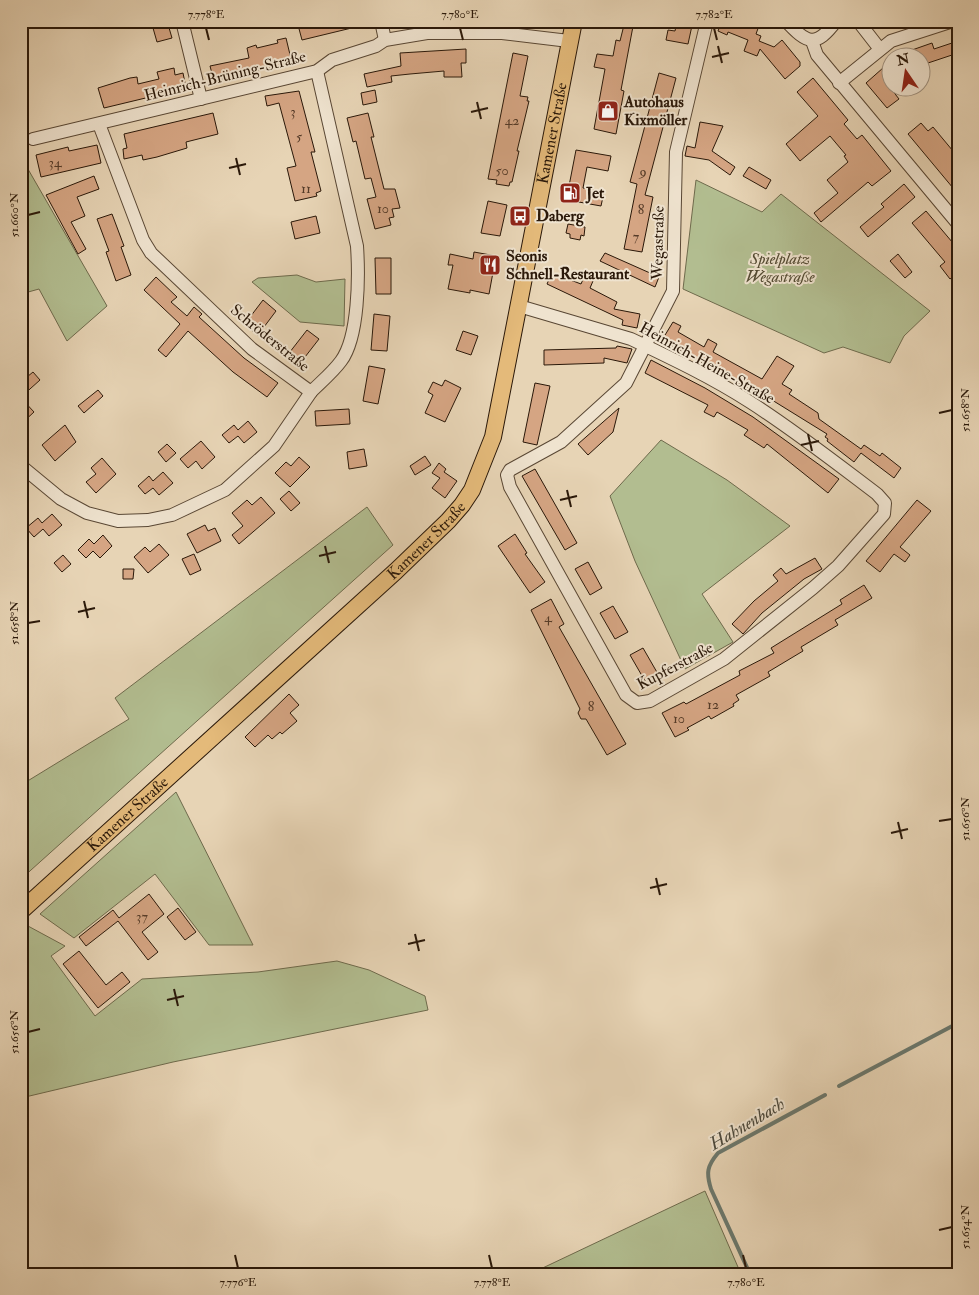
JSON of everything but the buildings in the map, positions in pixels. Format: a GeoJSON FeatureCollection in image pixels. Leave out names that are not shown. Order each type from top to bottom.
{"type":"FeatureCollection","features":[{"type":"Feature","properties":{"kind":"main road","name":"Kamener Straße"},"geometry":{"type":"LineString","coordinates":[[21,911],[396,571],[462,505],[480,473],[493,437],[574,21]]}},
{"type":"Feature","properties":{"kind":"street"},"geometry":{"type":"LineString","coordinates":[[182,21],[201,99]]}},
{"type":"Feature","properties":{"kind":"street"},"geometry":{"type":"LineString","coordinates":[[381,21],[385,40]]}},
{"type":"Feature","properties":{"kind":"street","name":"Wegastraße"},"geometry":{"type":"LineString","coordinates":[[510,487],[507,475],[510,470],[561,442],[626,384],[673,291],[676,152],[707,21]]}},
{"type":"Feature","properties":{"kind":"street"},"geometry":{"type":"LineString","coordinates":[[786,21],[801,37],[812,41],[825,36],[836,21]]}},
{"type":"Feature","properties":{"kind":"street"},"geometry":{"type":"LineString","coordinates":[[858,21],[879,48]]}},
{"type":"Feature","properties":{"kind":"street"},"geometry":{"type":"LineString","coordinates":[[839,83],[879,48],[891,41],[954,21]]}},
{"type":"Feature","properties":{"kind":"street","name":"Heinrich-Brüning-Straße"},"geometry":{"type":"LineString","coordinates":[[33,139],[317,71],[332,60],[376,46],[385,40],[427,33],[470,31],[502,32],[569,42]]}},
{"type":"Feature","properties":{"kind":"street"},"geometry":{"type":"LineString","coordinates":[[812,41],[816,55],[958,224]]}},
{"type":"Feature","properties":{"kind":"street","name":"Schröderstraße"},"geometry":{"type":"LineString","coordinates":[[99,124],[143,240],[152,253],[252,349],[311,392],[342,360],[353,330],[359,275],[357,246],[317,71]]}},
{"type":"Feature","properties":{"kind":"street","name":"Heinrich-Heine-Straße"},"geometry":{"type":"LineString","coordinates":[[519,306],[631,339],[749,401],[806,440],[877,494],[885,503]]}},
{"type":"Feature","properties":{"kind":"street"},"geometry":{"type":"LineString","coordinates":[[21,466],[61,499],[87,513],[118,521],[148,520],[172,515],[226,490],[274,446],[311,392]]}},
{"type":"Feature","properties":{"kind":"street","name":"Kupferstraße"},"geometry":{"type":"LineString","coordinates":[[510,487],[626,695],[632,701],[643,703],[724,659],[813,588],[838,566],[884,514],[885,503]]}},
{"type":"Feature","properties":{"kind":"green space"},"geometry":{"type":"Polygon","coordinates":[[[21,157],[107,306],[67,341],[39,289],[21,294],[21,157]]]}},
{"type":"Feature","properties":{"kind":"green space","name":"Spielplatz Wegastraße"},"geometry":{"type":"Polygon","coordinates":[[[696,180],[762,212],[781,194],[930,311],[904,336],[890,363],[843,347],[824,353],[683,289],[696,180]]]}},
{"type":"Feature","properties":{"kind":"green space"},"geometry":{"type":"Polygon","coordinates":[[[297,275],[316,282],[345,279],[344,326],[300,322],[252,282],[258,278],[297,275]]]}},
{"type":"Feature","properties":{"kind":"green space"},"geometry":{"type":"Polygon","coordinates":[[[661,440],[727,480],[790,526],[702,594],[733,642],[685,669],[635,561],[610,496],[661,440]]]}},
{"type":"Feature","properties":{"kind":"green space"},"geometry":{"type":"Polygon","coordinates":[[[367,507],[393,545],[21,879],[21,785],[129,719],[115,698],[367,507]]]}},
{"type":"Feature","properties":{"kind":"green space"},"geometry":{"type":"Polygon","coordinates":[[[176,792],[253,945],[209,945],[155,874],[74,938],[40,914],[176,792]]]}},
{"type":"Feature","properties":{"kind":"green space"},"geometry":{"type":"Polygon","coordinates":[[[28,926],[65,946],[51,956],[95,1016],[142,979],[258,972],[337,961],[369,970],[425,996],[428,1010],[173,1062],[21,1098],[21,932],[28,926]]]}},
{"type":"Feature","properties":{"kind":"green space"},"geometry":{"type":"Polygon","coordinates":[[[705,1191],[741,1274],[530,1274],[705,1191]]]}},
{"type":"Feature","properties":{"kind":"waterway","name":"Hahnenbach"},"geometry":{"type":"LineString","coordinates":[[839,1086],[958,1023]]}},
{"type":"Feature","properties":{"kind":"waterway","name":"Hahnenbach"},"geometry":{"type":"LineString","coordinates":[[750,1274],[711,1189],[708,1170],[718,1153],[825,1095]]}},
{"type":"Feature","properties":{"kind":"place","name":"Autohaus Kixmöller"},"geometry":{"type":"Point","coordinates":[608,111]}},
{"type":"Feature","properties":{"kind":"place","name":"Jet"},"geometry":{"type":"Point","coordinates":[570,193]}},
{"type":"Feature","properties":{"kind":"place","name":"Daberg"},"geometry":{"type":"Point","coordinates":[520,216]}},
{"type":"Feature","properties":{"kind":"place","name":"Seonis Schnell-Restaurant"},"geometry":{"type":"Point","coordinates":[490,265]}}]}
